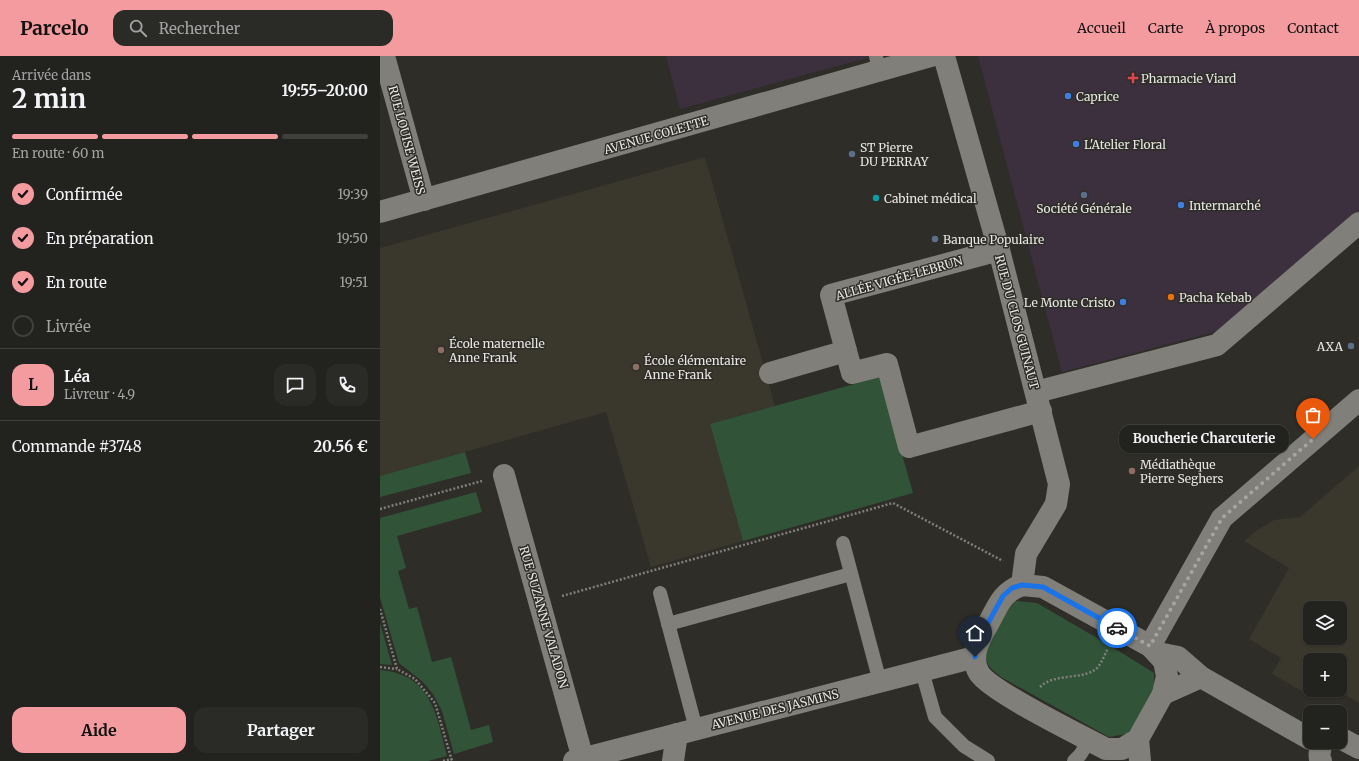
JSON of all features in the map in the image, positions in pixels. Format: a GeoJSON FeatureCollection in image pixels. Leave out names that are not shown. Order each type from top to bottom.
{"type":"FeatureCollection","features":[{"type":"Feature","properties":{"kind":"street","name":"RUE LOUISE WEISS"},"geometry":{"type":"LineString","coordinates":[[384,56],[424,200]]}},
{"type":"Feature","properties":{"kind":"street","name":"AVENUE COLETTE"},"geometry":{"type":"LineString","coordinates":[[380,212],[877,64],[931,56]]}},
{"type":"Feature","properties":{"kind":"street","name":"RUE DU CLOS GUINAUT"},"geometry":{"type":"LineString","coordinates":[[944,56],[998,250],[1059,484],[1056,504],[1026,554],[1022,585]]}},
{"type":"Feature","properties":{"kind":"street"},"geometry":{"type":"LineString","coordinates":[[1038,402],[1217,345],[1359,223]]}},
{"type":"Feature","properties":{"kind":"street","name":"ALLÉE VIGÉE-LEBRUN"},"geometry":{"type":"LineString","coordinates":[[998,250],[831,295],[852,373],[887,364],[909,447],[1038,402]]}},
{"type":"Feature","properties":{"kind":"street"},"geometry":{"type":"LineString","coordinates":[[770,373],[846,351]]}},
{"type":"Feature","properties":{"kind":"street"},"geometry":{"type":"LineString","coordinates":[[1154,650],[1222,518],[1359,400]]}},
{"type":"Feature","properties":{"kind":"street","name":"RUE SUZANNE VALADON"},"geometry":{"type":"LineString","coordinates":[[504,475],[540,602],[579,760]]}},
{"type":"Feature","properties":{"kind":"street"},"geometry":{"type":"LineString","coordinates":[[1154,650],[1164,661],[1167,676],[1163,694],[1138,739],[1122,749],[1105,750],[995,688],[979,672],[975,657],[977,643],[1003,596],[1012,588],[1022,585],[1043,587],[1154,650],[1178,657],[1201,677],[1303,733]]}},
{"type":"Feature","properties":{"kind":"street","name":"AVENUE DES JASMINS"},"geometry":{"type":"LineString","coordinates":[[579,760],[975,657]]}},
{"type":"Feature","properties":{"kind":"street"},"geometry":{"type":"LineString","coordinates":[[1163,694],[1201,677]]}},
{"type":"Feature","properties":{"kind":"street"},"geometry":{"type":"LineString","coordinates":[[673,761],[686,732]]}},
{"type":"Feature","properties":{"kind":"street"},"geometry":{"type":"LineString","coordinates":[[1138,739],[1140,761]]}},
{"type":"Feature","properties":{"kind":"street"},"geometry":{"type":"LineString","coordinates":[[1347,747],[1359,748]]}},
{"type":"Feature","properties":{"kind":"lane"},"geometry":{"type":"LineString","coordinates":[[843,543],[880,682]]}},
{"type":"Feature","properties":{"kind":"lane"},"geometry":{"type":"LineString","coordinates":[[668,624],[851,574]]}},
{"type":"Feature","properties":{"kind":"lane"},"geometry":{"type":"LineString","coordinates":[[660,593],[668,624],[686,732]]}},
{"type":"Feature","properties":{"kind":"lane"},"geometry":{"type":"LineString","coordinates":[[922,671],[935,717],[964,746],[988,761]]}},
{"type":"Feature","properties":{"kind":"lane"},"geometry":{"type":"LineString","coordinates":[[1074,761],[1080,755],[1105,750]]}},
{"type":"Feature","properties":{"kind":"path"},"geometry":{"type":"LineString","coordinates":[[380,509],[504,475]]}},
{"type":"Feature","properties":{"kind":"path"},"geometry":{"type":"LineString","coordinates":[[540,602],[894,503],[1005,562],[1022,585]]}},
{"type":"Feature","properties":{"kind":"path"},"geometry":{"type":"LineString","coordinates":[[380,609],[397,669]]}},
{"type":"Feature","properties":{"kind":"path"},"geometry":{"type":"LineString","coordinates":[[1026,705],[1034,692],[1046,683],[1061,677],[1079,675],[1094,671],[1099,666],[1118,629]]}},
{"type":"Feature","properties":{"kind":"path"},"geometry":{"type":"LineString","coordinates":[[380,667],[397,669],[415,679],[435,703],[452,760],[443,761]]}},
{"type":"Feature","properties":{"kind":"shaded area"},"geometry":{"type":"Polygon","coordinates":[[[666,56],[874,56],[680,109],[666,56]]]}},
{"type":"Feature","properties":{"kind":"shaded area"},"geometry":{"type":"Polygon","coordinates":[[[978,56],[1359,56],[1359,211],[1218,331],[1062,372],[978,56]]]}},
{"type":"Feature","properties":{"kind":"shaded area","name":"École élémentaire Anne Frank"},"geometry":{"type":"Polygon","coordinates":[[[705,157],[775,406],[710,424],[743,541],[651,567],[606,412],[380,476],[380,248],[705,157]]]}},
{"type":"Feature","properties":{"kind":"shaded area"},"geometry":{"type":"Polygon","coordinates":[[[1359,466],[1359,703],[1347,696],[1347,653],[1303,653],[1303,692],[1272,674],[1281,658],[1249,639],[1289,568],[1244,541],[1257,530],[1274,520],[1300,517],[1359,466]]]}},
{"type":"Feature","properties":{"kind":"green space"},"geometry":{"type":"Polygon","coordinates":[[[880,377],[913,493],[743,541],[710,424],[880,377]]]}},
{"type":"Feature","properties":{"kind":"green space"},"geometry":{"type":"Polygon","coordinates":[[[465,452],[471,473],[380,497],[380,476],[465,452]]]}},
{"type":"Feature","properties":{"kind":"green space"},"geometry":{"type":"Polygon","coordinates":[[[476,492],[482,512],[397,536],[406,568],[398,571],[409,609],[417,607],[432,662],[451,657],[471,730],[489,725],[493,742],[454,754],[442,711],[433,694],[423,682],[399,663],[380,597],[380,518],[476,492]]]}},
{"type":"Feature","properties":{"kind":"green space"},"geometry":{"type":"Polygon","coordinates":[[[1015,601],[1037,603],[1154,673],[1154,689],[1135,726],[1126,734],[1109,737],[1001,677],[990,668],[986,656],[986,647],[999,623],[1015,601]]]}},
{"type":"Feature","properties":{"kind":"green space"},"geometry":{"type":"Polygon","coordinates":[[[380,623],[392,665],[380,664],[380,623]]]}},
{"type":"Feature","properties":{"kind":"green space"},"geometry":{"type":"Polygon","coordinates":[[[380,670],[397,673],[411,679],[421,688],[429,699],[435,712],[447,756],[428,761],[380,761],[380,670]]]}},
{"type":"Feature","properties":{"kind":"way so far"},"geometry":{"type":"LineString","coordinates":[[1117,628],[1150,646],[1222,518],[1313,439]]}},
{"type":"Feature","properties":{"kind":"place","name":"Pharmacie Viard"},"geometry":{"type":"Point","coordinates":[1133,78]}},
{"type":"Feature","properties":{"kind":"place","name":"Caprice"},"geometry":{"type":"Point","coordinates":[1068,96]}},
{"type":"Feature","properties":{"kind":"place","name":"L'Atelier Floral"},"geometry":{"type":"Point","coordinates":[1076,144]}},
{"type":"Feature","properties":{"kind":"place","name":"ST Pierre DU PERRAY"},"geometry":{"type":"Point","coordinates":[852,154]}},
{"type":"Feature","properties":{"kind":"place","name":"Société Générale"},"geometry":{"type":"Point","coordinates":[1084,195]}},
{"type":"Feature","properties":{"kind":"place","name":"Cabinet médical"},"geometry":{"type":"Point","coordinates":[876,198]}},
{"type":"Feature","properties":{"kind":"place","name":"Intermarché"},"geometry":{"type":"Point","coordinates":[1181,205]}},
{"type":"Feature","properties":{"kind":"place","name":"Banque Populaire"},"geometry":{"type":"Point","coordinates":[935,239]}},
{"type":"Feature","properties":{"kind":"place","name":"Pacha Kebab"},"geometry":{"type":"Point","coordinates":[1171,297]}},
{"type":"Feature","properties":{"kind":"place","name":"Le Monte Cristo"},"geometry":{"type":"Point","coordinates":[1123,302]}},
{"type":"Feature","properties":{"kind":"place","name":"AXA"},"geometry":{"type":"Point","coordinates":[1351,346]}},
{"type":"Feature","properties":{"kind":"place","name":"École maternelle Anne Frank"},"geometry":{"type":"Point","coordinates":[441,350]}},
{"type":"Feature","properties":{"kind":"place","name":"École élémentaire Anne Frank"},"geometry":{"type":"Point","coordinates":[636,367]}},
{"type":"Feature","properties":{"kind":"place","name":"Boucherie Charcuterie"},"geometry":{"type":"Point","coordinates":[1313,439]}},
{"type":"Feature","properties":{"kind":"place","name":"Médiathèque Pierre Seghers"},"geometry":{"type":"Point","coordinates":[1132,471]}},
{"type":"Feature","properties":{"kind":"route"},"geometry":{"type":"LineString","coordinates":[[975,657],[977,643],[1003,596],[1012,588],[1022,585],[1043,587],[1117,628]]}}]}
